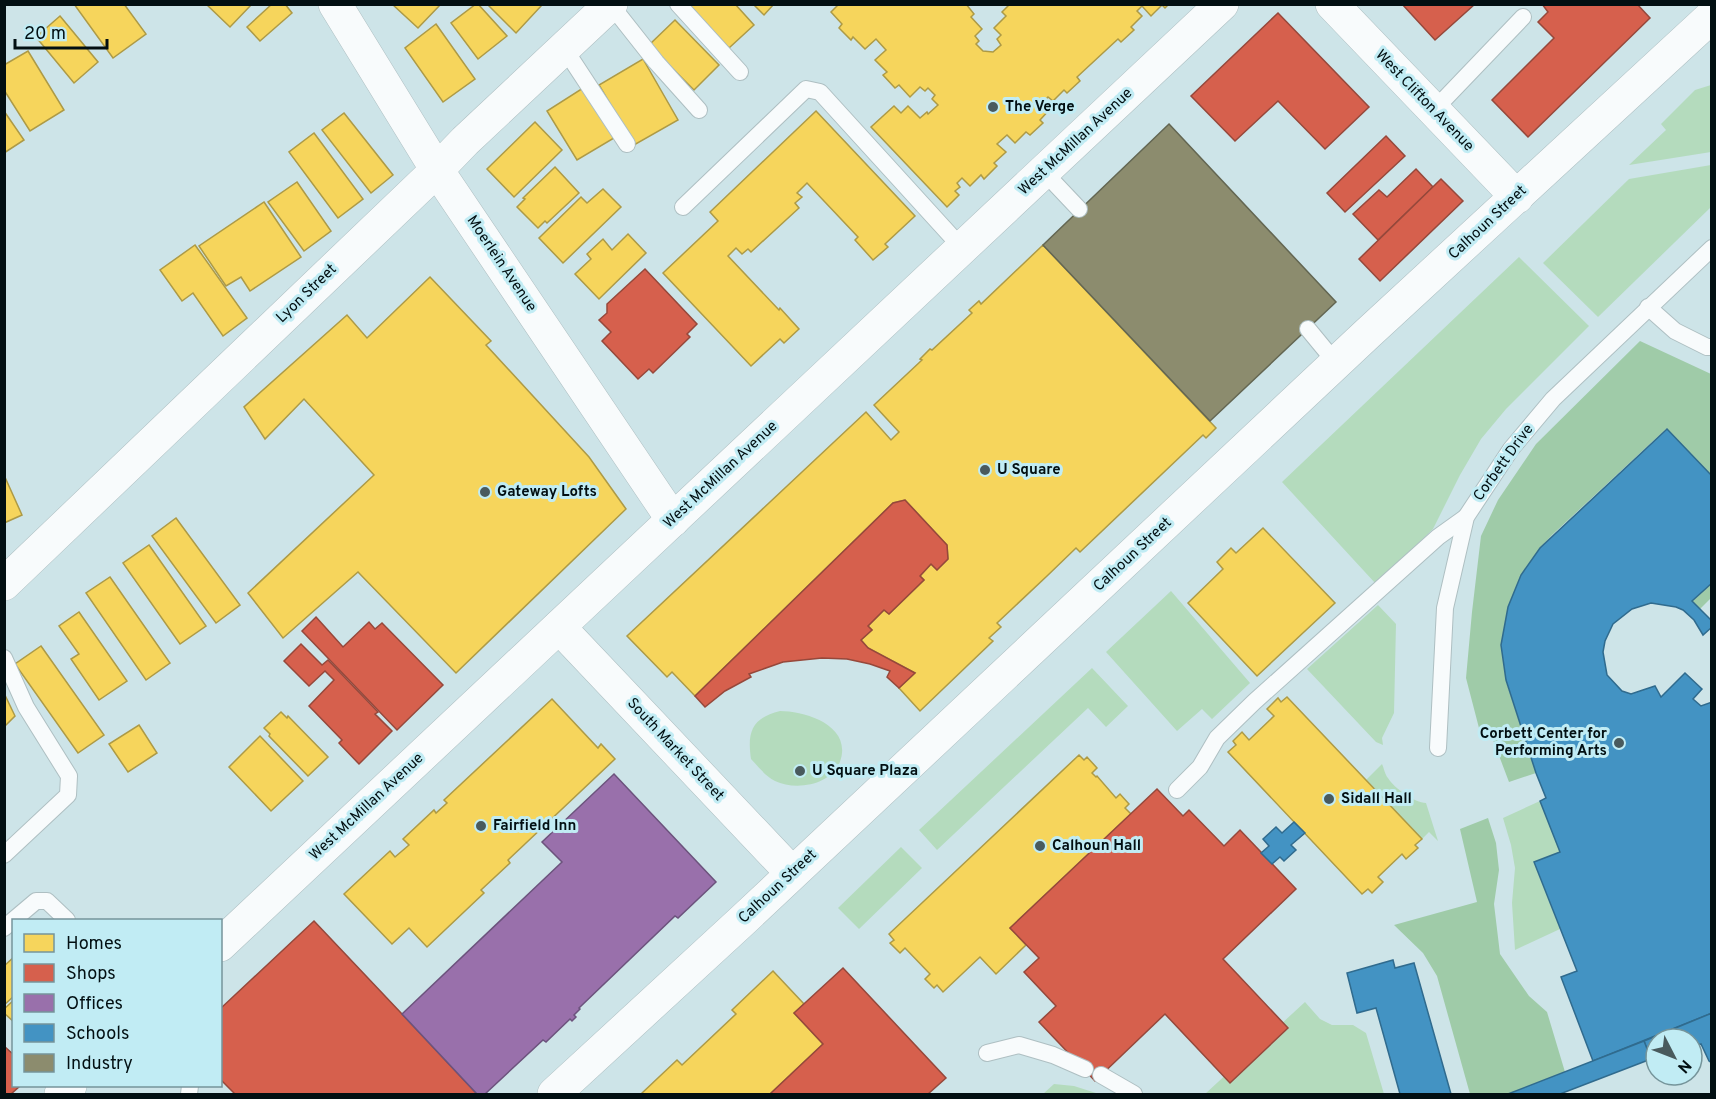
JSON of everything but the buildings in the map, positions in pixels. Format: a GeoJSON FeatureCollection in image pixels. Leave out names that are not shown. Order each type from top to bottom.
{"type":"FeatureCollection","features":[{"type":"Feature","properties":{"kind":"main road","name":"Moerlein Avenue"},"geometry":{"type":"LineString","coordinates":[[335,4],[437,170],[673,520]]}},
{"type":"Feature","properties":{"kind":"main road","name":"West McMillan Avenue"},"geometry":{"type":"LineString","coordinates":[[222,943],[1222,4]]}},
{"type":"Feature","properties":{"kind":"main road","name":"West Clifton Avenue"},"geometry":{"type":"LineString","coordinates":[[1332,4],[1517,197]]}},
{"type":"Feature","properties":{"kind":"main road","name":"Lyon Street"},"geometry":{"type":"LineString","coordinates":[[4,584],[465,141],[611,5]]}},
{"type":"Feature","properties":{"kind":"main road","name":"Calhoun Street"},"geometry":{"type":"LineString","coordinates":[[554,1095],[1336,363],[1712,16]]}},
{"type":"Feature","properties":{"kind":"main road","name":"South Market Street"},"geometry":{"type":"LineString","coordinates":[[559,627],[792,873]]}},
{"type":"Feature","properties":{"kind":"lane"},"geometry":{"type":"LineString","coordinates":[[678,4],[740,72]]}},
{"type":"Feature","properties":{"kind":"lane"},"geometry":{"type":"LineString","coordinates":[[611,5],[656,62],[699,110]]}},
{"type":"Feature","properties":{"kind":"lane"},"geometry":{"type":"LineString","coordinates":[[1433,111],[1522,17]]}},
{"type":"Feature","properties":{"kind":"lane"},"geometry":{"type":"LineString","coordinates":[[564,48],[627,144]]}},
{"type":"Feature","properties":{"kind":"lane"},"geometry":{"type":"LineString","coordinates":[[683,207],[806,89],[820,92],[962,248]]}},
{"type":"Feature","properties":{"kind":"lane"},"geometry":{"type":"LineString","coordinates":[[1044,172],[1078,209]]}},
{"type":"Feature","properties":{"kind":"lane","name":"Corbett Drive"},"geometry":{"type":"LineString","coordinates":[[1438,748],[1445,608],[1466,517],[1510,448],[1553,399],[1712,248]]}},
{"type":"Feature","properties":{"kind":"lane"},"geometry":{"type":"LineString","coordinates":[[1648,308],[1675,330],[1707,347],[1712,347]]}},
{"type":"Feature","properties":{"kind":"lane"},"geometry":{"type":"LineString","coordinates":[[1308,329],[1336,363]]}},
{"type":"Feature","properties":{"kind":"lane"},"geometry":{"type":"LineString","coordinates":[[1177,790],[1200,767],[1217,738],[1246,710],[1438,537],[1466,517]]}},
{"type":"Feature","properties":{"kind":"lane"},"geometry":{"type":"LineString","coordinates":[[4,658],[26,707],[69,776],[68,795],[4,855]]}},
{"type":"Feature","properties":{"kind":"lane"},"geometry":{"type":"LineString","coordinates":[[15,919],[36,901],[47,901],[65,919]]}},
{"type":"Feature","properties":{"kind":"lane"},"geometry":{"type":"LineString","coordinates":[[987,1053],[1019,1045],[1053,1055],[1085,1070]]}},
{"type":"Feature","properties":{"kind":"lane"},"geometry":{"type":"LineString","coordinates":[[1101,1075],[1134,1095]]}},
{"type":"Feature","properties":{"kind":"green space"},"geometry":{"type":"Polygon","coordinates":[[[1711,85],[1711,152],[1629,165],[1666,130],[1661,124],[1695,90],[1711,85]]]}},
{"type":"Feature","properties":{"kind":"green space"},"geometry":{"type":"Polygon","coordinates":[[[1711,165],[1711,207],[1598,317],[1543,263],[1629,179],[1711,165]]]}},
{"type":"Feature","properties":{"kind":"green space"},"geometry":{"type":"Polygon","coordinates":[[[1519,257],[1589,326],[1506,409],[1481,439],[1433,529],[1376,584],[1282,482],[1519,257]]]}},
{"type":"Feature","properties":{"kind":"green space"},"geometry":{"type":"Polygon","coordinates":[[[1640,341],[1711,374],[1711,476],[1666,429],[1552,535],[1521,575],[1508,607],[1501,645],[1506,681],[1536,773],[1509,782],[1487,724],[1479,728],[1466,678],[1481,536],[1498,500],[1536,444],[1640,341]]]}},
{"type":"Feature","properties":{"kind":"green space"},"geometry":{"type":"Polygon","coordinates":[[[1711,583],[1711,598],[1700,609],[1692,601],[1711,583]]]}},
{"type":"Feature","properties":{"kind":"green space"},"geometry":{"type":"Polygon","coordinates":[[[1171,591],[1250,683],[1212,719],[1202,709],[1177,731],[1106,652],[1171,591]]]}},
{"type":"Feature","properties":{"kind":"green space"},"geometry":{"type":"Polygon","coordinates":[[[1378,605],[1396,624],[1394,713],[1382,738],[1383,745],[1376,742],[1307,669],[1378,605]]]}},
{"type":"Feature","properties":{"kind":"green space"},"geometry":{"type":"Polygon","coordinates":[[[1092,668],[1128,706],[1106,727],[1088,708],[937,850],[919,830],[1092,668]]]}},
{"type":"Feature","properties":{"kind":"green space"},"geometry":{"type":"Polygon","coordinates":[[[780,711],[811,716],[837,734],[842,753],[834,772],[816,783],[795,786],[775,781],[751,759],[751,734],[757,722],[780,711]]]}},
{"type":"Feature","properties":{"kind":"green space"},"geometry":{"type":"Polygon","coordinates":[[[1382,764],[1387,777],[1395,786],[1411,798],[1426,803],[1438,841],[1429,832],[1422,839],[1366,780],[1382,764]]]}},
{"type":"Feature","properties":{"kind":"green space"},"geometry":{"type":"Polygon","coordinates":[[[1540,801],[1560,852],[1534,862],[1560,929],[1515,950],[1512,903],[1515,868],[1503,818],[1540,801]]]}},
{"type":"Feature","properties":{"kind":"green space"},"geometry":{"type":"Polygon","coordinates":[[[1488,818],[1496,843],[1499,870],[1494,904],[1500,954],[1529,996],[1547,1012],[1565,1072],[1508,1094],[1470,1094],[1437,976],[1423,953],[1394,925],[1477,902],[1460,829],[1488,818]]]}},
{"type":"Feature","properties":{"kind":"green space"},"geometry":{"type":"Polygon","coordinates":[[[901,847],[922,868],[859,929],[838,908],[901,847]]]}},
{"type":"Feature","properties":{"kind":"green space"},"geometry":{"type":"Polygon","coordinates":[[[1305,1002],[1320,1019],[1332,1025],[1353,1025],[1366,1033],[1384,1094],[1205,1094],[1305,1002]]]}},
{"type":"Feature","properties":{"kind":"green space"},"geometry":{"type":"Polygon","coordinates":[[[1054,1084],[1074,1086],[1099,1094],[1043,1094],[1054,1084]]]}},
{"type":"Feature","properties":{"kind":"place","name":"The Verge"},"geometry":{"type":"Point","coordinates":[993,107]}},
{"type":"Feature","properties":{"kind":"place","name":"U Square"},"geometry":{"type":"Point","coordinates":[985,470]}},
{"type":"Feature","properties":{"kind":"place","name":"Gateway Lofts"},"geometry":{"type":"Point","coordinates":[485,492]}},
{"type":"Feature","properties":{"kind":"place","name":"Corbett Center for Performing Arts"},"geometry":{"type":"Point","coordinates":[1619,743]}},
{"type":"Feature","properties":{"kind":"place","name":"U Square Plaza"},"geometry":{"type":"Point","coordinates":[800,771]}},
{"type":"Feature","properties":{"kind":"place","name":"Sidall Hall"},"geometry":{"type":"Point","coordinates":[1329,799]}},
{"type":"Feature","properties":{"kind":"place","name":"Fairfield Inn"},"geometry":{"type":"Point","coordinates":[481,826]}},
{"type":"Feature","properties":{"kind":"place","name":"Calhoun Hall"},"geometry":{"type":"Point","coordinates":[1040,846]}}]}
